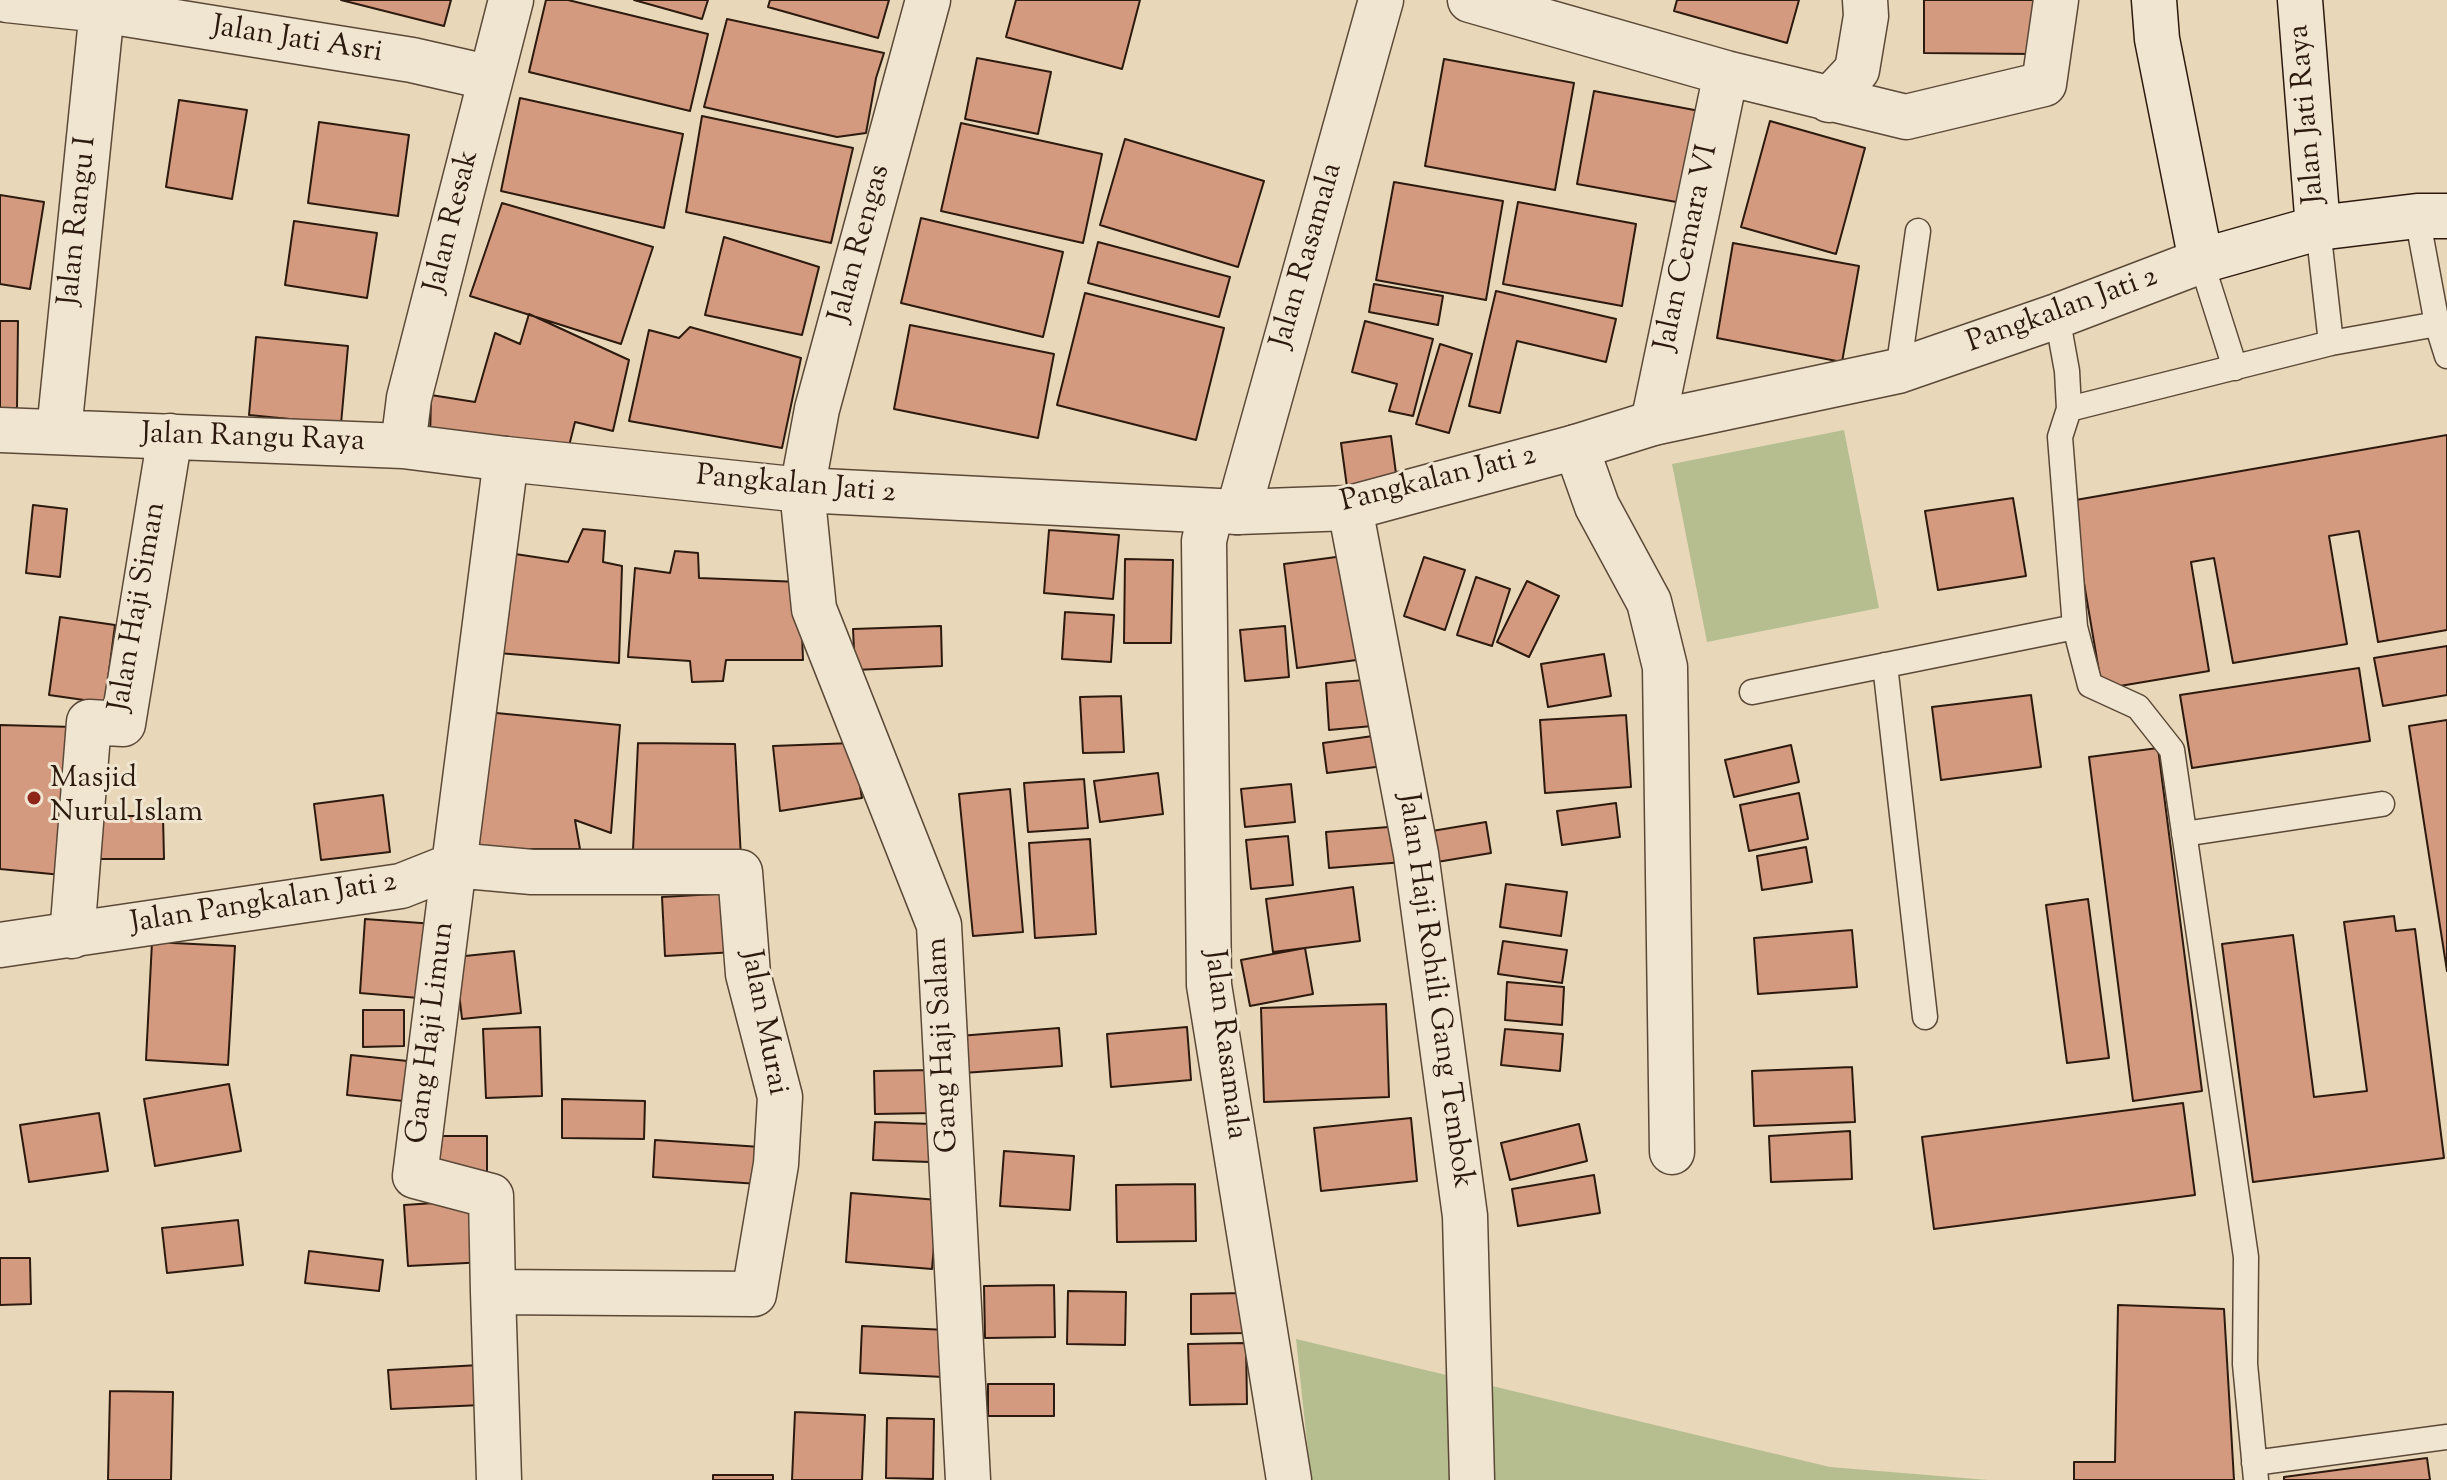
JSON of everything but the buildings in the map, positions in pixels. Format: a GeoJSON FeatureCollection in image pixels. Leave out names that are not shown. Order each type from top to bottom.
{"type":"FeatureCollection","features":[{"type":"Feature","properties":{"kind":"street","name":"Jalan Jati Asri"},"geometry":{"type":"LineString","coordinates":[[7,0],[102,5],[412,60],[491,78]]}},
{"type":"Feature","properties":{"kind":"street","name":"Jalan Resak"},"geometry":{"type":"LineString","coordinates":[[403,446],[409,398],[511,0]]}},
{"type":"Feature","properties":{"kind":"street","name":"Jalan Rengas"},"geometry":{"type":"LineString","coordinates":[[802,490],[817,409],[928,0]]}},
{"type":"Feature","properties":{"kind":"street","name":"Jalan Rasamala"},"geometry":{"type":"LineString","coordinates":[[1289,1480],[1209,985],[1204,541],[1225,512],[1381,0]]}},
{"type":"Feature","properties":{"kind":"street"},"geometry":{"type":"LineString","coordinates":[[1470,0],[1726,73],[1906,117],[2044,84],[2056,0]]}},
{"type":"Feature","properties":{"kind":"street"},"geometry":{"type":"LineString","coordinates":[[1829,100],[1857,70],[1866,16],[1865,0]]}},
{"type":"Feature","properties":{"kind":"street"},"geometry":{"type":"LineString","coordinates":[[2154,0],[2157,39],[2201,261]]}},
{"type":"Feature","properties":{"kind":"street","name":"Jalan Jati Raya"},"geometry":{"type":"LineString","coordinates":[[2300,0],[2318,228]]}},
{"type":"Feature","properties":{"kind":"street","name":"Jalan Rangu I"},"geometry":{"type":"LineString","coordinates":[[59,431],[102,5]]}},
{"type":"Feature","properties":{"kind":"street","name":"Jalan Cemara VI"},"geometry":{"type":"LineString","coordinates":[[1653,423],[1726,73]]}},
{"type":"Feature","properties":{"kind":"street","name":"Pangkalan Jati 2"},"geometry":{"type":"LineString","coordinates":[[506,459],[802,490],[1225,512],[1350,508],[1653,423],[1898,371],[2057,316],[2201,261],[2318,228],[2432,216]]}},
{"type":"Feature","properties":{"kind":"street","name":"Jalan Rangu Raya"},"geometry":{"type":"LineString","coordinates":[[0,430],[403,446],[506,459]]}},
{"type":"Feature","properties":{"kind":"street","name":"Jalan Haji Siman"},"geometry":{"type":"LineString","coordinates":[[72,936],[89,722],[123,724],[170,436]]}},
{"type":"Feature","properties":{"kind":"street"},"geometry":{"type":"LineString","coordinates":[[1576,447],[1597,506],[1649,602],[1665,667],[1672,1152]]}},
{"type":"Feature","properties":{"kind":"street"},"geometry":{"type":"LineString","coordinates":[[454,865],[506,459]]}},
{"type":"Feature","properties":{"kind":"street","name":"Gang Haji Salam"},"geometry":{"type":"LineString","coordinates":[[802,490],[814,609],[939,925],[968,1480]]}},
{"type":"Feature","properties":{"kind":"street","name":"Jalan Haji Rohili Gang Tembok"},"geometry":{"type":"LineString","coordinates":[[1350,508],[1416,854],[1465,1216],[1472,1480]]}},
{"type":"Feature","properties":{"kind":"street","name":"Jalan Pangkalan Jati 2"},"geometry":{"type":"LineString","coordinates":[[0,945],[401,886],[454,865]]}},
{"type":"Feature","properties":{"kind":"street","name":"Gang Haji Limun"},"geometry":{"type":"LineString","coordinates":[[454,865],[415,1176],[491,1196],[499,1480]]}},
{"type":"Feature","properties":{"kind":"street","name":"Jalan Murai"},"geometry":{"type":"LineString","coordinates":[[454,865],[532,872],[740,872],[748,974],[780,1097],[776,1164],[754,1294],[493,1292]]}},
{"type":"Feature","properties":{"kind":"lane"},"geometry":{"type":"LineString","coordinates":[[2432,216],[2437,324],[2447,356]]}},
{"type":"Feature","properties":{"kind":"lane"},"geometry":{"type":"LineString","coordinates":[[2318,228],[2331,343]]}},
{"type":"Feature","properties":{"kind":"lane"},"geometry":{"type":"LineString","coordinates":[[1898,371],[1918,231]]}},
{"type":"Feature","properties":{"kind":"lane"},"geometry":{"type":"LineString","coordinates":[[2201,261],[2235,368]]}},
{"type":"Feature","properties":{"kind":"lane"},"geometry":{"type":"LineString","coordinates":[[2057,316],[2067,371],[2069,409],[2060,437],[2075,627],[2090,685],[2138,707],[2172,750],[2246,1257],[2245,1364],[2255,1471],[2447,1437]]}},
{"type":"Feature","properties":{"kind":"lane"},"geometry":{"type":"LineString","coordinates":[[2069,409],[2331,343],[2437,324]]}},
{"type":"Feature","properties":{"kind":"lane"},"geometry":{"type":"LineString","coordinates":[[1752,692],[2075,627]]}},
{"type":"Feature","properties":{"kind":"lane"},"geometry":{"type":"LineString","coordinates":[[1885,665],[1925,1017]]}},
{"type":"Feature","properties":{"kind":"lane"},"geometry":{"type":"LineString","coordinates":[[2184,834],[2382,804]]}},
{"type":"Feature","properties":{"kind":"green space"},"geometry":{"type":"Polygon","coordinates":[[[1844,430],[1879,608],[1707,642],[1672,464],[1844,430]]]}},
{"type":"Feature","properties":{"kind":"green space"},"geometry":{"type":"Polygon","coordinates":[[[1296,1339],[1830,1467],[1988,1480],[1311,1480],[1296,1339]]]}},
{"type":"Feature","properties":{"kind":"place","name":"Masjid Nurul Islam"},"geometry":{"type":"Point","coordinates":[34,798]}}]}
